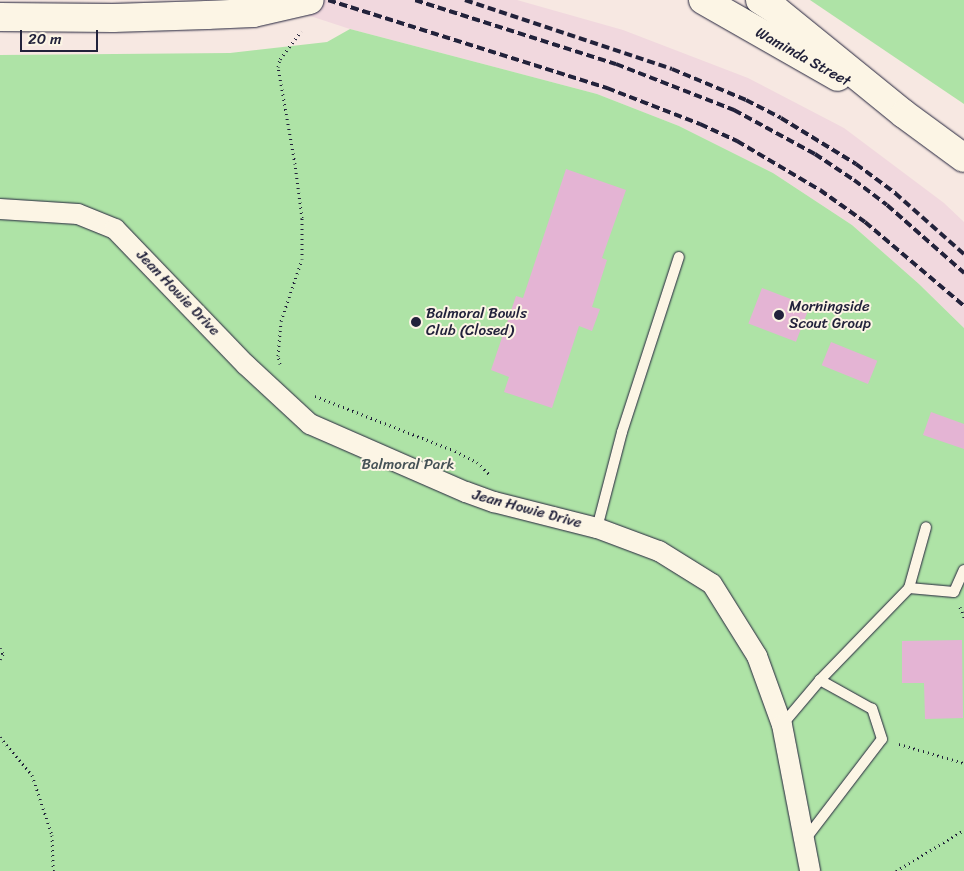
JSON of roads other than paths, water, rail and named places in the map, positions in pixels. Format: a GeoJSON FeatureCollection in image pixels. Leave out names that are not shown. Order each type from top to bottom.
{"type":"FeatureCollection","features":[{"type":"Feature","properties":{"kind":"main road","name":"Waminda Street"},"geometry":{"type":"LineString","coordinates":[[703,0],[904,114]]}},
{"type":"Feature","properties":{"kind":"main road","name":"Waminda Street"},"geometry":{"type":"LineString","coordinates":[[760,0],[776,10],[904,114],[964,158]]}},
{"type":"Feature","properties":{"kind":"main road"},"geometry":{"type":"LineString","coordinates":[[0,17],[113,18],[207,16],[298,8]]}},
{"type":"Feature","properties":{"kind":"street","name":"Jean Howie Drive"},"geometry":{"type":"LineString","coordinates":[[0,209],[78,214],[115,229],[246,365],[310,424],[466,492],[494,502],[598,528],[659,551],[712,584],[757,656],[782,725],[810,871]]}},
{"type":"Feature","properties":{"kind":"lane"},"geometry":{"type":"LineString","coordinates":[[598,528],[622,432],[679,257]]}},
{"type":"Feature","properties":{"kind":"lane"},"geometry":{"type":"LineString","coordinates":[[782,725],[820,680],[910,588],[926,527]]}},
{"type":"Feature","properties":{"kind":"lane"},"geometry":{"type":"LineString","coordinates":[[910,588],[954,592],[964,570]]}},
{"type":"Feature","properties":{"kind":"lane"},"geometry":{"type":"LineString","coordinates":[[804,841],[882,739],[872,709],[820,680]]}},
{"type":"Feature","properties":{"kind":"railway"},"geometry":{"type":"LineString","coordinates":[[328,0],[607,88],[700,124],[737,141],[820,190],[865,222],[964,306]]}},
{"type":"Feature","properties":{"kind":"railway"},"geometry":{"type":"LineString","coordinates":[[415,0],[616,64],[734,110],[815,154],[854,180],[887,205],[964,273]]}},
{"type":"Feature","properties":{"kind":"railway"},"geometry":{"type":"LineString","coordinates":[[465,0],[672,69],[746,100],[781,118],[856,164],[895,193],[964,254]]}},
{"type":"Feature","properties":{"kind":"place","name":"Morningside Scout Group"},"geometry":{"type":"Point","coordinates":[779,315]}},
{"type":"Feature","properties":{"kind":"place","name":"Balmoral Bowls Club (Closed)"},"geometry":{"type":"Point","coordinates":[416,322]}},
{"type":"Feature","properties":{"kind":"park label","name":"Balmoral Park"},"geometry":{"type":"Point","coordinates":[408,465]}}]}
